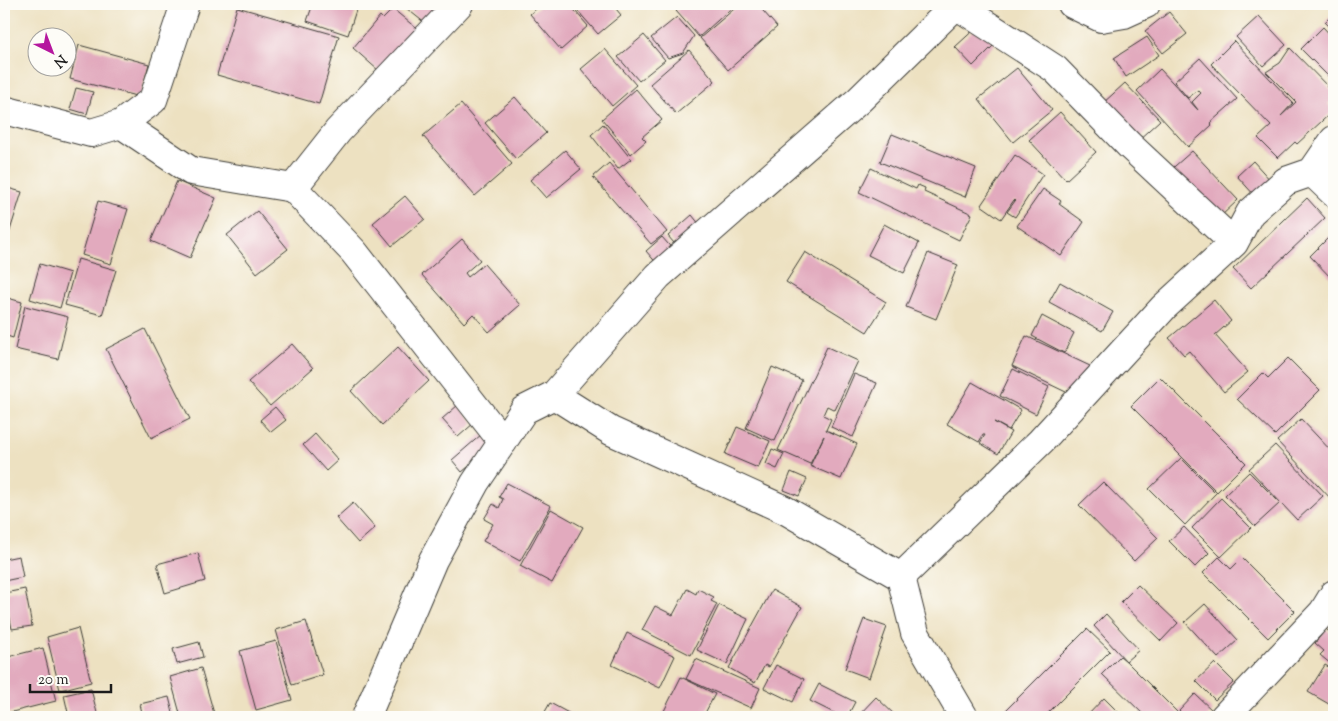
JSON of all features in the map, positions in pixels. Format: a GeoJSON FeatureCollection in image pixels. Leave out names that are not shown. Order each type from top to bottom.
{"type":"FeatureCollection","features":[{"type":"Feature","properties":{"kind":"street"},"geometry":{"type":"LineString","coordinates":[[4,110],[91,133],[121,124],[153,100],[185,4]]}},
{"type":"Feature","properties":{"kind":"street"},"geometry":{"type":"LineString","coordinates":[[294,188],[338,130],[459,4]]}},
{"type":"Feature","properties":{"kind":"street"},"geometry":{"type":"LineString","coordinates":[[366,717],[433,560],[475,483],[524,410],[554,395],[658,276],[859,100],[956,4],[1055,69],[1129,146],[1234,243]]}},
{"type":"Feature","properties":{"kind":"street"},"geometry":{"type":"LineString","coordinates":[[1072,4],[1101,18],[1124,14],[1146,4]]}},
{"type":"Feature","properties":{"kind":"street"},"geometry":{"type":"LineString","coordinates":[[121,124],[191,171],[294,188],[354,252],[503,442]]}},
{"type":"Feature","properties":{"kind":"street"},"geometry":{"type":"LineString","coordinates":[[901,577],[1041,441],[1164,307],[1234,243],[1250,213],[1286,181],[1312,172],[1334,140]]}},
{"type":"Feature","properties":{"kind":"street"},"geometry":{"type":"LineString","coordinates":[[1312,172],[1334,193]]}},
{"type":"Feature","properties":{"kind":"street"},"geometry":{"type":"LineString","coordinates":[[554,395],[612,431],[785,510],[901,577],[915,633],[964,717]]}},
{"type":"Feature","properties":{"kind":"street"},"geometry":{"type":"LineString","coordinates":[[1224,717],[1323,612],[1334,594]]}},
{"type":"Feature","properties":{"kind":"building"},"geometry":{"type":"Polygon","coordinates":[[[313,4],[358,4],[348,35],[307,21],[313,4]]]}},
{"type":"Feature","properties":{"kind":"building"},"geometry":{"type":"Polygon","coordinates":[[[401,4],[442,4],[426,24],[401,4]]]}},
{"type":"Feature","properties":{"kind":"building"},"geometry":{"type":"Polygon","coordinates":[[[542,4],[569,4],[588,26],[561,50],[530,14],[542,4]]]}},
{"type":"Feature","properties":{"kind":"building"},"geometry":{"type":"Polygon","coordinates":[[[585,4],[612,4],[621,15],[598,34],[577,10],[585,4]]]}},
{"type":"Feature","properties":{"kind":"building"},"geometry":{"type":"Polygon","coordinates":[[[684,4],[736,4],[699,37],[676,11],[684,4]]]}},
{"type":"Feature","properties":{"kind":"building"},"geometry":{"type":"Polygon","coordinates":[[[740,4],[757,4],[777,27],[728,70],[700,38],[740,4]]]}},
{"type":"Feature","properties":{"kind":"building"},"geometry":{"type":"Polygon","coordinates":[[[237,7],[339,36],[319,104],[217,75],[237,7]]]}},
{"type":"Feature","properties":{"kind":"building"},"geometry":{"type":"Polygon","coordinates":[[[393,9],[416,28],[379,71],[353,48],[380,16],[383,19],[393,9]]]}},
{"type":"Feature","properties":{"kind":"building"},"geometry":{"type":"Polygon","coordinates":[[[1169,12],[1187,34],[1163,53],[1145,31],[1169,12]]]}},
{"type":"Feature","properties":{"kind":"building"},"geometry":{"type":"Polygon","coordinates":[[[1334,13],[1334,31],[1325,22],[1334,13]]]}},
{"type":"Feature","properties":{"kind":"building"},"geometry":{"type":"Polygon","coordinates":[[[1259,16],[1286,45],[1263,66],[1236,37],[1259,16]]]}},
{"type":"Feature","properties":{"kind":"building"},"geometry":{"type":"Polygon","coordinates":[[[677,17],[694,36],[683,53],[668,58],[651,38],[677,17]]]}},
{"type":"Feature","properties":{"kind":"building"},"geometry":{"type":"Polygon","coordinates":[[[978,26],[995,44],[973,66],[955,47],[978,26]]]}},
{"type":"Feature","properties":{"kind":"building"},"geometry":{"type":"Polygon","coordinates":[[[1323,27],[1334,39],[1334,78],[1332,80],[1301,49],[1323,27]]]}},
{"type":"Feature","properties":{"kind":"building"},"geometry":{"type":"Polygon","coordinates":[[[644,35],[665,60],[639,81],[618,57],[644,35]]]}},
{"type":"Feature","properties":{"kind":"building"},"geometry":{"type":"Polygon","coordinates":[[[1147,37],[1159,55],[1126,77],[1114,58],[1147,37]]]}},
{"type":"Feature","properties":{"kind":"building"},"geometry":{"type":"Polygon","coordinates":[[[1234,41],[1293,103],[1281,116],[1296,102],[1266,72],[1280,63],[1290,48],[1334,93],[1334,98],[1328,104],[1334,110],[1297,144],[1295,142],[1278,158],[1258,138],[1271,126],[1211,64],[1234,41]]]}},
{"type":"Feature","properties":{"kind":"building"},"geometry":{"type":"Polygon","coordinates":[[[79,45],[149,64],[140,97],[70,79],[78,78],[79,45]]]}},
{"type":"Feature","properties":{"kind":"building"},"geometry":{"type":"Polygon","coordinates":[[[605,49],[636,85],[612,106],[581,69],[605,49]]]}},
{"type":"Feature","properties":{"kind":"building"},"geometry":{"type":"Polygon","coordinates":[[[689,50],[715,81],[676,114],[650,84],[689,50]]]}},
{"type":"Feature","properties":{"kind":"building"},"geometry":{"type":"Polygon","coordinates":[[[1200,58],[1237,99],[1210,123],[1212,125],[1188,147],[1137,91],[1160,69],[1198,110],[1192,102],[1201,93],[1198,90],[1188,98],[1174,82],[1200,58]]]}},
{"type":"Feature","properties":{"kind":"building"},"geometry":{"type":"Polygon","coordinates":[[[1017,68],[1052,110],[1013,142],[978,99],[1017,68]]]}},
{"type":"Feature","properties":{"kind":"building"},"geometry":{"type":"Polygon","coordinates":[[[1125,83],[1160,120],[1137,141],[1102,104],[1125,83]]]}},
{"type":"Feature","properties":{"kind":"building"},"geometry":{"type":"Polygon","coordinates":[[[76,88],[93,92],[87,114],[70,109],[76,88]]]}},
{"type":"Feature","properties":{"kind":"building"},"geometry":{"type":"Polygon","coordinates":[[[636,89],[662,120],[642,137],[646,141],[631,154],[602,119],[636,89]]]}},
{"type":"Feature","properties":{"kind":"building"},"geometry":{"type":"Polygon","coordinates":[[[515,97],[546,133],[516,159],[485,123],[515,97]]]}},
{"type":"Feature","properties":{"kind":"building"},"geometry":{"type":"Polygon","coordinates":[[[461,104],[512,164],[475,196],[423,136],[461,104]]]}},
{"type":"Feature","properties":{"kind":"building"},"geometry":{"type":"Polygon","coordinates":[[[1060,112],[1096,152],[1066,180],[1029,140],[1060,112]]]}},
{"type":"Feature","properties":{"kind":"building"},"geometry":{"type":"Polygon","coordinates":[[[603,124],[631,159],[618,169],[591,135],[603,124]]]}},
{"type":"Feature","properties":{"kind":"building"},"geometry":{"type":"Polygon","coordinates":[[[892,134],[976,168],[965,197],[880,162],[892,134]]]}},
{"type":"Feature","properties":{"kind":"building"},"geometry":{"type":"Polygon","coordinates":[[[565,150],[581,169],[546,198],[530,180],[565,150]]]}},
{"type":"Feature","properties":{"kind":"building"},"geometry":{"type":"Polygon","coordinates":[[[1192,151],[1238,200],[1219,218],[1167,173],[1192,151]]]}},
{"type":"Feature","properties":{"kind":"building"},"geometry":{"type":"Polygon","coordinates":[[[1015,155],[1043,174],[1015,217],[1007,212],[1014,200],[1001,219],[981,205],[1015,155]]]}},
{"type":"Feature","properties":{"kind":"building"},"geometry":{"type":"Polygon","coordinates":[[[1253,161],[1272,182],[1256,197],[1237,176],[1253,161]]]}},
{"type":"Feature","properties":{"kind":"building"},"geometry":{"type":"Polygon","coordinates":[[[609,163],[667,232],[651,244],[593,177],[609,163]]]}},
{"type":"Feature","properties":{"kind":"building"},"geometry":{"type":"Polygon","coordinates":[[[871,168],[916,189],[918,185],[925,188],[924,192],[972,214],[959,240],[859,192],[871,168]]]}},
{"type":"Feature","properties":{"kind":"building"},"geometry":{"type":"Polygon","coordinates":[[[177,181],[216,198],[190,258],[151,241],[177,181]]]}},
{"type":"Feature","properties":{"kind":"building"},"geometry":{"type":"Polygon","coordinates":[[[4,187],[22,192],[8,237],[4,235],[4,187]]]}},
{"type":"Feature","properties":{"kind":"building"},"geometry":{"type":"Polygon","coordinates":[[[1043,189],[1061,201],[1059,204],[1084,222],[1061,256],[1017,226],[1043,189]]]}},
{"type":"Feature","properties":{"kind":"building"},"geometry":{"type":"Polygon","coordinates":[[[405,196],[425,219],[392,246],[373,223],[405,196]]]}},
{"type":"Feature","properties":{"kind":"building"},"geometry":{"type":"Polygon","coordinates":[[[1307,198],[1325,218],[1251,288],[1233,269],[1307,198]]]}},
{"type":"Feature","properties":{"kind":"building"},"geometry":{"type":"Polygon","coordinates":[[[98,201],[128,209],[111,264],[82,255],[98,201]]]}},
{"type":"Feature","properties":{"kind":"building"},"geometry":{"type":"Polygon","coordinates":[[[257,211],[288,249],[257,273],[227,235],[257,211]]]}},
{"type":"Feature","properties":{"kind":"building"},"geometry":{"type":"Polygon","coordinates":[[[692,215],[704,230],[680,250],[668,236],[692,215]]]}},
{"type":"Feature","properties":{"kind":"building"},"geometry":{"type":"Polygon","coordinates":[[[884,224],[919,243],[904,273],[868,255],[884,224]]]}},
{"type":"Feature","properties":{"kind":"building"},"geometry":{"type":"Polygon","coordinates":[[[1334,232],[1334,281],[1310,256],[1334,232]]]}},
{"type":"Feature","properties":{"kind":"building"},"geometry":{"type":"Polygon","coordinates":[[[662,237],[675,252],[659,266],[646,251],[662,237]]]}},
{"type":"Feature","properties":{"kind":"building"},"geometry":{"type":"Polygon","coordinates":[[[462,239],[480,260],[465,273],[468,277],[484,264],[520,305],[489,332],[473,314],[464,323],[422,275],[462,239]]]}},
{"type":"Feature","properties":{"kind":"building"},"geometry":{"type":"Polygon","coordinates":[[[805,252],[886,302],[867,332],[786,282],[805,252]]]}},
{"type":"Feature","properties":{"kind":"building"},"geometry":{"type":"Polygon","coordinates":[[[928,253],[958,265],[936,319],[906,307],[928,253]]]}},
{"type":"Feature","properties":{"kind":"building"},"geometry":{"type":"Polygon","coordinates":[[[78,259],[116,270],[102,315],[65,305],[78,259]]]}},
{"type":"Feature","properties":{"kind":"building"},"geometry":{"type":"Polygon","coordinates":[[[40,264],[70,273],[60,308],[30,299],[40,264]]]}},
{"type":"Feature","properties":{"kind":"building"},"geometry":{"type":"Polygon","coordinates":[[[1060,282],[1113,312],[1102,331],[1049,302],[1060,282]]]}},
{"type":"Feature","properties":{"kind":"building"},"geometry":{"type":"Polygon","coordinates":[[[4,297],[22,302],[13,338],[4,335],[4,297]]]}},
{"type":"Feature","properties":{"kind":"building"},"geometry":{"type":"Polygon","coordinates":[[[1214,300],[1231,321],[1215,335],[1248,372],[1224,392],[1189,351],[1184,355],[1169,338],[1214,300]]]}},
{"type":"Feature","properties":{"kind":"building"},"geometry":{"type":"Polygon","coordinates":[[[25,306],[68,317],[58,359],[15,349],[25,306]]]}},
{"type":"Feature","properties":{"kind":"building"},"geometry":{"type":"Polygon","coordinates":[[[1042,316],[1074,333],[1064,353],[1032,336],[1042,316]]]}},
{"type":"Feature","properties":{"kind":"building"},"geometry":{"type":"Polygon","coordinates":[[[145,329],[190,419],[151,438],[106,349],[145,329]]]}},
{"type":"Feature","properties":{"kind":"building"},"geometry":{"type":"Polygon","coordinates":[[[1026,336],[1090,366],[1068,393],[1012,366],[1026,336]]]}},
{"type":"Feature","properties":{"kind":"building"},"geometry":{"type":"Polygon","coordinates":[[[292,344],[313,368],[270,406],[248,382],[292,344]]]}},
{"type":"Feature","properties":{"kind":"building"},"geometry":{"type":"Polygon","coordinates":[[[398,347],[429,381],[382,425],[351,391],[398,347]]]}},
{"type":"Feature","properties":{"kind":"building"},"geometry":{"type":"Polygon","coordinates":[[[827,347],[858,361],[835,410],[827,406],[823,415],[831,419],[826,430],[857,444],[841,479],[810,466],[824,436],[810,464],[778,450],[827,347]]]}},
{"type":"Feature","properties":{"kind":"building"},"geometry":{"type":"Polygon","coordinates":[[[1288,358],[1320,390],[1275,435],[1237,399],[1263,373],[1268,378],[1288,358]]]}},
{"type":"Feature","properties":{"kind":"building"},"geometry":{"type":"Polygon","coordinates":[[[772,367],[802,380],[775,441],[746,428],[772,367]]]}},
{"type":"Feature","properties":{"kind":"building"},"geometry":{"type":"Polygon","coordinates":[[[1013,369],[1049,387],[1036,414],[1000,396],[1013,369]]]}},
{"type":"Feature","properties":{"kind":"building"},"geometry":{"type":"Polygon","coordinates":[[[854,374],[877,383],[853,437],[831,427],[854,374]]]}},
{"type":"Feature","properties":{"kind":"building"},"geometry":{"type":"Polygon","coordinates":[[[1160,377],[1246,463],[1217,492],[1131,406],[1160,377]]]}},
{"type":"Feature","properties":{"kind":"building"},"geometry":{"type":"Polygon","coordinates":[[[972,382],[1021,410],[1009,430],[994,422],[1011,432],[998,454],[980,443],[985,435],[983,435],[979,442],[947,424],[972,382]]]}},
{"type":"Feature","properties":{"kind":"building"},"geometry":{"type":"Polygon","coordinates":[[[458,405],[474,423],[458,437],[442,419],[458,405]]]}},
{"type":"Feature","properties":{"kind":"building"},"geometry":{"type":"Polygon","coordinates":[[[275,407],[286,420],[271,432],[260,420],[275,407]]]}},
{"type":"Feature","properties":{"kind":"building"},"geometry":{"type":"Polygon","coordinates":[[[1301,419],[1334,454],[1334,499],[1332,500],[1277,441],[1301,419]]]}},
{"type":"Feature","properties":{"kind":"building"},"geometry":{"type":"Polygon","coordinates":[[[737,427],[770,441],[758,468],[725,454],[737,427]]]}},
{"type":"Feature","properties":{"kind":"building"},"geometry":{"type":"Polygon","coordinates":[[[315,434],[338,460],[326,471],[303,445],[315,434]]]}},
{"type":"Feature","properties":{"kind":"building"},"geometry":{"type":"Polygon","coordinates":[[[482,434],[493,446],[462,472],[452,460],[482,434]]]}},
{"type":"Feature","properties":{"kind":"building"},"geometry":{"type":"Polygon","coordinates":[[[1275,445],[1323,496],[1297,520],[1249,469],[1275,445]]]}},
{"type":"Feature","properties":{"kind":"building"},"geometry":{"type":"Polygon","coordinates":[[[772,449],[784,454],[777,469],[766,464],[772,449]]]}},
{"type":"Feature","properties":{"kind":"building"},"geometry":{"type":"Polygon","coordinates":[[[1181,458],[1216,493],[1185,525],[1149,489],[1181,458]]]}},
{"type":"Feature","properties":{"kind":"building"},"geometry":{"type":"Polygon","coordinates":[[[791,472],[807,479],[799,496],[784,490],[791,472]]]}},
{"type":"Feature","properties":{"kind":"building"},"geometry":{"type":"Polygon","coordinates":[[[1249,472],[1280,503],[1255,526],[1225,495],[1249,472]]]}},
{"type":"Feature","properties":{"kind":"building"},"geometry":{"type":"Polygon","coordinates":[[[1103,482],[1158,538],[1134,561],[1079,505],[1103,482]]]}},
{"type":"Feature","properties":{"kind":"building"},"geometry":{"type":"Polygon","coordinates":[[[507,483],[551,506],[520,561],[483,541],[493,524],[484,519],[493,504],[499,508],[503,499],[499,497],[507,483]]]}},
{"type":"Feature","properties":{"kind":"building"},"geometry":{"type":"Polygon","coordinates":[[[1221,498],[1251,528],[1221,557],[1192,528],[1221,498]]]}},
{"type":"Feature","properties":{"kind":"building"},"geometry":{"type":"Polygon","coordinates":[[[353,503],[375,528],[358,543],[336,518],[353,503]]]}},
{"type":"Feature","properties":{"kind":"building"},"geometry":{"type":"Polygon","coordinates":[[[551,509],[583,527],[552,583],[520,566],[551,509]]]}},
{"type":"Feature","properties":{"kind":"building"},"geometry":{"type":"Polygon","coordinates":[[[1184,527],[1209,553],[1195,567],[1169,541],[1184,527]]]}},
{"type":"Feature","properties":{"kind":"building"},"geometry":{"type":"Polygon","coordinates":[[[198,553],[205,581],[165,593],[157,564],[198,553]]]}},
{"type":"Feature","properties":{"kind":"building"},"geometry":{"type":"Polygon","coordinates":[[[19,556],[23,577],[4,581],[4,559],[19,556]]]}},
{"type":"Feature","properties":{"kind":"building"},"geometry":{"type":"Polygon","coordinates":[[[1219,557],[1231,569],[1242,558],[1295,611],[1268,638],[1203,573],[1219,557]]]}},
{"type":"Feature","properties":{"kind":"building"},"geometry":{"type":"Polygon","coordinates":[[[1138,585],[1178,623],[1161,641],[1121,602],[1138,585]]]}},
{"type":"Feature","properties":{"kind":"building"},"geometry":{"type":"Polygon","coordinates":[[[25,589],[32,626],[12,629],[5,593],[25,589]]]}},
{"type":"Feature","properties":{"kind":"building"},"geometry":{"type":"Polygon","coordinates":[[[687,589],[696,594],[698,589],[714,597],[711,601],[717,604],[691,655],[642,630],[655,606],[673,615],[687,589]]]}},
{"type":"Feature","properties":{"kind":"building"},"geometry":{"type":"Polygon","coordinates":[[[772,590],[802,607],[769,667],[765,665],[755,683],[729,668],[772,590]]]}},
{"type":"Feature","properties":{"kind":"building"},"geometry":{"type":"Polygon","coordinates":[[[1205,604],[1238,640],[1218,658],[1185,622],[1205,604]]]}},
{"type":"Feature","properties":{"kind":"building"},"geometry":{"type":"Polygon","coordinates":[[[719,605],[748,619],[727,664],[697,650],[719,605]]]}},
{"type":"Feature","properties":{"kind":"building"},"geometry":{"type":"Polygon","coordinates":[[[1106,614],[1139,650],[1126,661],[1094,626],[1106,614]]]}},
{"type":"Feature","properties":{"kind":"building"},"geometry":{"type":"Polygon","coordinates":[[[864,619],[887,627],[869,678],[845,669],[864,619]]]}},
{"type":"Feature","properties":{"kind":"building"},"geometry":{"type":"Polygon","coordinates":[[[306,621],[323,675],[292,685],[276,630],[306,621]]]}},
{"type":"Feature","properties":{"kind":"building"},"geometry":{"type":"Polygon","coordinates":[[[78,628],[91,682],[60,690],[47,637],[78,628]]]}},
{"type":"Feature","properties":{"kind":"building"},"geometry":{"type":"Polygon","coordinates":[[[1087,629],[1110,651],[1044,717],[1007,717],[1003,713],[1087,629]]]}},
{"type":"Feature","properties":{"kind":"building"},"geometry":{"type":"Polygon","coordinates":[[[1326,629],[1334,636],[1334,663],[1332,665],[1320,655],[1324,651],[1315,643],[1326,629]]]}},
{"type":"Feature","properties":{"kind":"building"},"geometry":{"type":"Polygon","coordinates":[[[627,633],[675,656],[660,688],[612,665],[627,633]]]}},
{"type":"Feature","properties":{"kind":"building"},"geometry":{"type":"Polygon","coordinates":[[[276,641],[292,700],[256,710],[240,651],[276,641]]]}},
{"type":"Feature","properties":{"kind":"building"},"geometry":{"type":"Polygon","coordinates":[[[199,642],[203,657],[177,664],[173,649],[199,642]]]}},
{"type":"Feature","properties":{"kind":"building"},"geometry":{"type":"Polygon","coordinates":[[[43,648],[56,701],[4,714],[4,658],[43,648]]]}},
{"type":"Feature","properties":{"kind":"building"},"geometry":{"type":"Polygon","coordinates":[[[1120,656],[1182,717],[1146,717],[1102,674],[1120,656]]]}},
{"type":"Feature","properties":{"kind":"building"},"geometry":{"type":"Polygon","coordinates":[[[696,659],[760,688],[751,708],[686,679],[696,659]]]}},
{"type":"Feature","properties":{"kind":"building"},"geometry":{"type":"Polygon","coordinates":[[[1215,663],[1234,682],[1215,700],[1196,681],[1215,663]]]}},
{"type":"Feature","properties":{"kind":"building"},"geometry":{"type":"Polygon","coordinates":[[[776,665],[804,679],[793,702],[764,688],[776,665]]]}},
{"type":"Feature","properties":{"kind":"building"},"geometry":{"type":"Polygon","coordinates":[[[1325,665],[1334,670],[1334,707],[1308,692],[1325,665]]]}},
{"type":"Feature","properties":{"kind":"building"},"geometry":{"type":"Polygon","coordinates":[[[201,668],[215,717],[181,717],[170,677],[201,668]]]}},
{"type":"Feature","properties":{"kind":"building"},"geometry":{"type":"Polygon","coordinates":[[[681,677],[715,694],[703,717],[661,717],[681,677]]]}},
{"type":"Feature","properties":{"kind":"building"},"geometry":{"type":"Polygon","coordinates":[[[819,684],[855,702],[847,717],[842,717],[810,701],[819,684]]]}},
{"type":"Feature","properties":{"kind":"building"},"geometry":{"type":"Polygon","coordinates":[[[91,689],[98,717],[69,717],[64,695],[91,689]]]}},
{"type":"Feature","properties":{"kind":"building"},"geometry":{"type":"Polygon","coordinates":[[[1195,694],[1213,711],[1207,717],[1185,717],[1179,711],[1195,694]]]}},
{"type":"Feature","properties":{"kind":"building"},"geometry":{"type":"Polygon","coordinates":[[[169,697],[174,717],[143,717],[140,704],[169,697]]]}},
{"type":"Feature","properties":{"kind":"building"},"geometry":{"type":"Polygon","coordinates":[[[876,697],[897,717],[857,717],[876,697]]]}},
{"type":"Feature","properties":{"kind":"building"},"geometry":{"type":"Polygon","coordinates":[[[1104,698],[1123,717],[1086,717],[1104,698]]]}},
{"type":"Feature","properties":{"kind":"building"},"geometry":{"type":"Polygon","coordinates":[[[550,703],[574,716],[542,717],[550,703]]]}}]}
